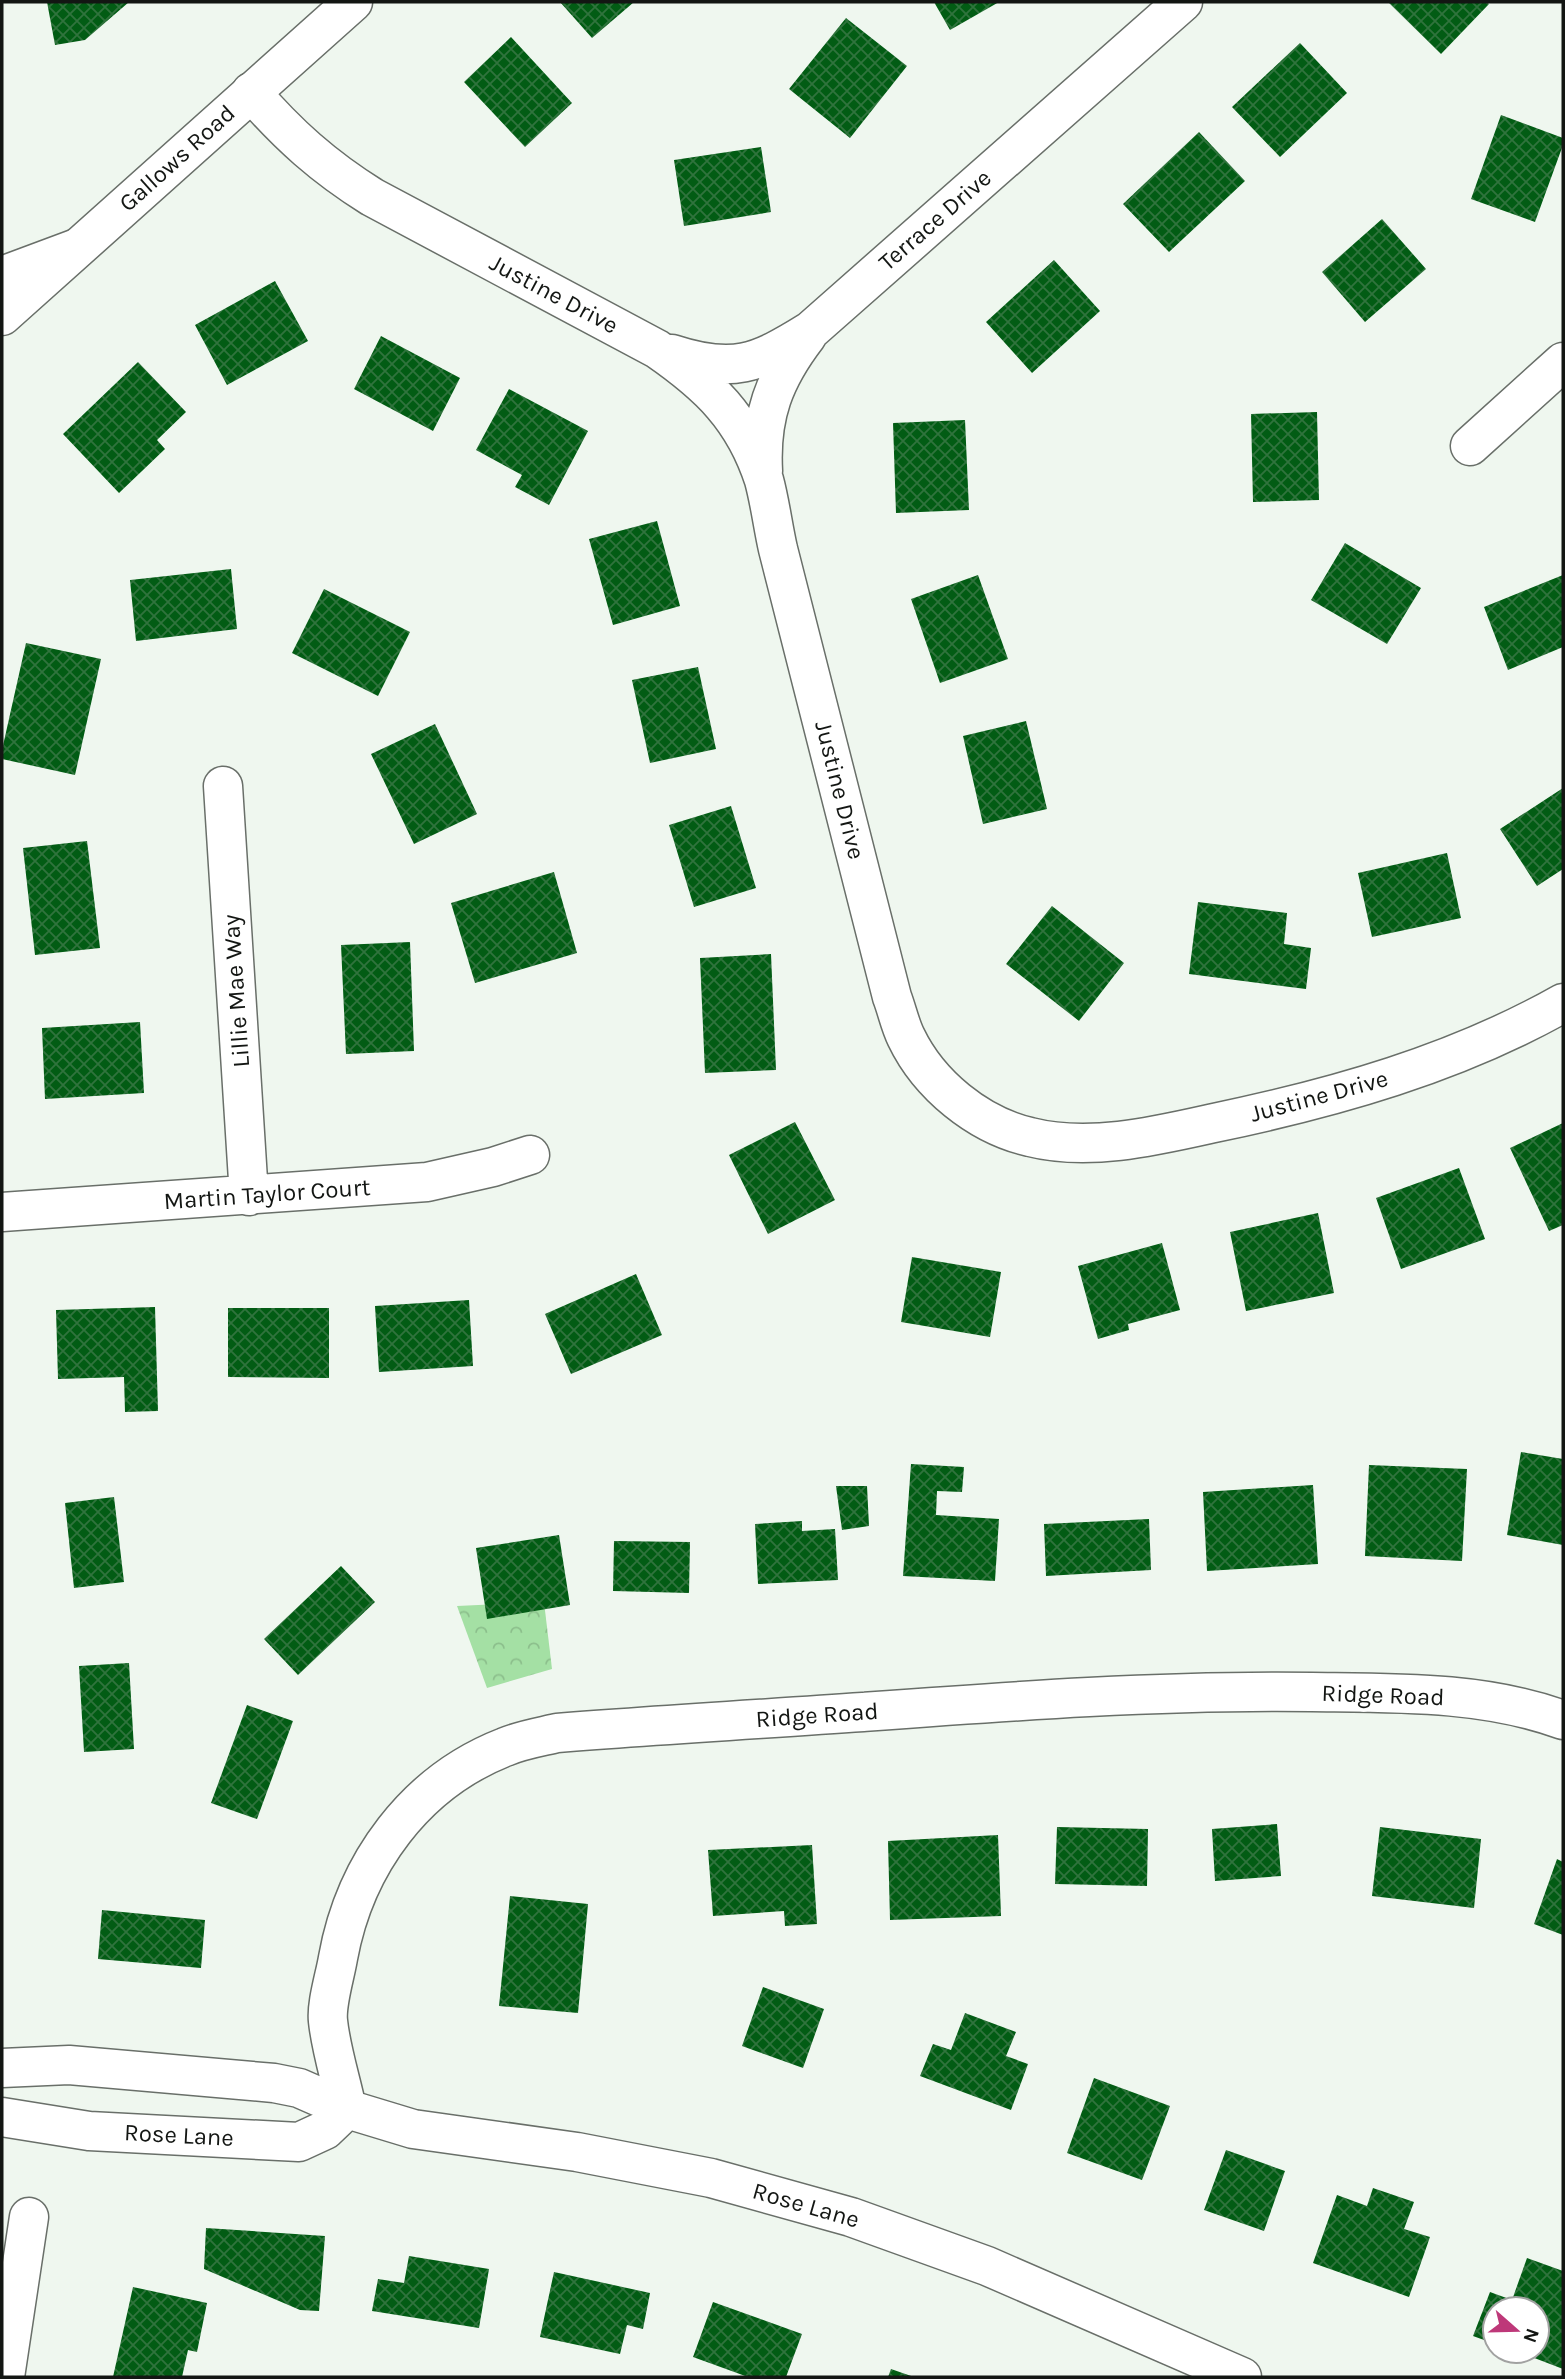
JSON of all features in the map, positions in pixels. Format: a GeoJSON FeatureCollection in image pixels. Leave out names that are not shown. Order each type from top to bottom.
{"type":"FeatureCollection","features":[{"type":"Feature","properties":{"kind":"street","name":"Gallows Road"},"geometry":{"type":"LineString","coordinates":[[2,316],[353,2]]}},
{"type":"Feature","properties":{"kind":"street","name":"Terrace Drive"},"geometry":{"type":"LineString","coordinates":[[657,349],[701,363],[733,364],[753,361],[775,353],[810,331],[1183,2]]}},
{"type":"Feature","properties":{"kind":"street","name":"Justine Drive"},"geometry":{"type":"LineString","coordinates":[[251,92],[283,129],[315,158],[344,179],[372,197],[657,349],[694,375],[718,398],[746,438],[764,481],[778,549],[889,984],[906,1037],[932,1077],[964,1106],[1030,1138],[1077,1142],[1141,1139],[1292,1107],[1364,1087],[1443,1059],[1538,1017],[1563,1003]]}},
{"type":"Feature","properties":{"kind":"street"},"geometry":{"type":"LineString","coordinates":[[2,275],[77,248]]}},
{"type":"Feature","properties":{"kind":"street"},"geometry":{"type":"LineString","coordinates":[[764,481],[762,448],[769,402],[787,362],[810,331]]}},
{"type":"Feature","properties":{"kind":"street"},"geometry":{"type":"LineString","coordinates":[[1470,446],[1563,362]]}},
{"type":"Feature","properties":{"kind":"street","name":"Lillie Mae Way"},"geometry":{"type":"LineString","coordinates":[[223,786],[249,1196]]}},
{"type":"Feature","properties":{"kind":"street","name":"Martin Taylor Court"},"geometry":{"type":"LineString","coordinates":[[2,1212],[427,1182],[494,1167],[530,1155]]}},
{"type":"Feature","properties":{"kind":"street","name":"Ridge Road"},"geometry":{"type":"LineString","coordinates":[[347,2109],[327,2018],[342,1934],[359,1886],[385,1840],[420,1801],[459,1770],[506,1746],[557,1733],[579,1731],[1046,1699],[1240,1690],[1405,1694],[1474,1699],[1563,1720]]}},
{"type":"Feature","properties":{"kind":"street","name":"Rose Lane"},"geometry":{"type":"LineString","coordinates":[[2,2068],[69,2065],[237,2079],[299,2088],[347,2109],[413,2129],[577,2151],[711,2178],[851,2217],[987,2266],[1242,2377]]}},
{"type":"Feature","properties":{"kind":"street","name":"Rose Lane"},"geometry":{"type":"LineString","coordinates":[[2,2117],[89,2131],[299,2142],[325,2130],[347,2109]]}},
{"type":"Feature","properties":{"kind":"street"},"geometry":{"type":"LineString","coordinates":[[5,2377],[29,2217]]}},
{"type":"Feature","properties":{"kind":"green space"},"geometry":{"type":"Polygon","coordinates":[[[544,1602],[552,1669],[487,1688],[457,1606],[544,1602]]]}},
{"type":"Feature","properties":{"kind":"building"},"geometry":{"type":"Polygon","coordinates":[[[47,2],[129,2],[85,40],[55,45],[47,2]]]}},
{"type":"Feature","properties":{"kind":"building"},"geometry":{"type":"Polygon","coordinates":[[[560,2],[634,2],[592,38],[560,2]]]}},
{"type":"Feature","properties":{"kind":"building"},"geometry":{"type":"Polygon","coordinates":[[[934,2],[999,2],[950,30],[934,2]]]}},
{"type":"Feature","properties":{"kind":"building"},"geometry":{"type":"Polygon","coordinates":[[[1388,2],[1487,2],[1489,4],[1441,54],[1388,2]]]}},
{"type":"Feature","properties":{"kind":"building"},"geometry":{"type":"Polygon","coordinates":[[[846,18],[907,66],[850,138],[789,89],[846,18]]]}},
{"type":"Feature","properties":{"kind":"building"},"geometry":{"type":"Polygon","coordinates":[[[511,37],[572,103],[525,147],[464,82],[511,37]]]}},
{"type":"Feature","properties":{"kind":"building"},"geometry":{"type":"Polygon","coordinates":[[[1300,43],[1347,93],[1280,157],[1232,107],[1300,43]]]}},
{"type":"Feature","properties":{"kind":"building"},"geometry":{"type":"Polygon","coordinates":[[[1501,115],[1563,138],[1563,145],[1535,222],[1471,199],[1501,115]]]}},
{"type":"Feature","properties":{"kind":"building"},"geometry":{"type":"Polygon","coordinates":[[[1199,132],[1245,181],[1169,252],[1123,204],[1199,132]]]}},
{"type":"Feature","properties":{"kind":"building"},"geometry":{"type":"Polygon","coordinates":[[[761,147],[771,212],[684,226],[674,160],[761,147]]]}},
{"type":"Feature","properties":{"kind":"building"},"geometry":{"type":"Polygon","coordinates":[[[1382,219],[1426,269],[1365,322],[1322,272],[1382,219]]]}},
{"type":"Feature","properties":{"kind":"building"},"geometry":{"type":"Polygon","coordinates":[[[1054,260],[1100,311],[1032,373],[986,322],[1054,260]]]}},
{"type":"Feature","properties":{"kind":"building"},"geometry":{"type":"Polygon","coordinates":[[[275,281],[308,341],[227,385],[195,325],[275,281]]]}},
{"type":"Feature","properties":{"kind":"building"},"geometry":{"type":"Polygon","coordinates":[[[381,336],[460,378],[433,431],[354,389],[381,336]]]}},
{"type":"Feature","properties":{"kind":"building"},"geometry":{"type":"Polygon","coordinates":[[[138,362],[186,412],[157,440],[165,449],[119,493],[63,434],[138,362]]]}},
{"type":"Feature","properties":{"kind":"building"},"geometry":{"type":"Polygon","coordinates":[[[509,389],[588,431],[549,505],[515,487],[522,475],[476,450],[509,389]]]}},
{"type":"Feature","properties":{"kind":"building"},"geometry":{"type":"Polygon","coordinates":[[[1317,412],[1319,500],[1253,502],[1251,414],[1317,412]]]}},
{"type":"Feature","properties":{"kind":"building"},"geometry":{"type":"Polygon","coordinates":[[[965,420],[969,510],[896,513],[893,423],[965,420]]]}},
{"type":"Feature","properties":{"kind":"building"},"geometry":{"type":"Polygon","coordinates":[[[657,521],[680,606],[613,625],[589,539],[657,521]]]}},
{"type":"Feature","properties":{"kind":"building"},"geometry":{"type":"Polygon","coordinates":[[[1345,543],[1421,588],[1387,644],[1311,600],[1345,543]]]}},
{"type":"Feature","properties":{"kind":"building"},"geometry":{"type":"Polygon","coordinates":[[[231,569],[237,629],[136,641],[130,580],[231,569]]]}},
{"type":"Feature","properties":{"kind":"building"},"geometry":{"type":"Polygon","coordinates":[[[978,575],[1008,659],[940,683],[911,599],[978,575]]]}},
{"type":"Feature","properties":{"kind":"building"},"geometry":{"type":"Polygon","coordinates":[[[1563,575],[1563,647],[1508,670],[1484,607],[1563,575]]]}},
{"type":"Feature","properties":{"kind":"building"},"geometry":{"type":"Polygon","coordinates":[[[324,589],[410,632],[378,696],[292,653],[324,589]]]}},
{"type":"Feature","properties":{"kind":"building"},"geometry":{"type":"Polygon","coordinates":[[[26,643],[101,659],[75,775],[2,759],[26,643]]]}},
{"type":"Feature","properties":{"kind":"building"},"geometry":{"type":"Polygon","coordinates":[[[698,667],[716,749],[650,763],[632,680],[698,667]]]}},
{"type":"Feature","properties":{"kind":"building"},"geometry":{"type":"Polygon","coordinates":[[[1026,721],[1047,809],[983,824],[963,736],[1026,721]]]}},
{"type":"Feature","properties":{"kind":"building"},"geometry":{"type":"Polygon","coordinates":[[[435,724],[477,814],[414,844],[371,754],[435,724]]]}},
{"type":"Feature","properties":{"kind":"building"},"geometry":{"type":"Polygon","coordinates":[[[1563,788],[1563,869],[1537,886],[1500,829],[1563,788]]]}},
{"type":"Feature","properties":{"kind":"building"},"geometry":{"type":"Polygon","coordinates":[[[731,806],[756,888],[694,907],[669,825],[731,806]]]}},
{"type":"Feature","properties":{"kind":"building"},"geometry":{"type":"Polygon","coordinates":[[[87,841],[100,948],[35,955],[23,848],[87,841]]]}},
{"type":"Feature","properties":{"kind":"building"},"geometry":{"type":"Polygon","coordinates":[[[1447,853],[1461,918],[1372,937],[1358,873],[1447,853]]]}},
{"type":"Feature","properties":{"kind":"building"},"geometry":{"type":"Polygon","coordinates":[[[554,872],[577,953],[475,983],[451,903],[554,872]]]}},
{"type":"Feature","properties":{"kind":"building"},"geometry":{"type":"Polygon","coordinates":[[[1198,902],[1287,913],[1284,944],[1311,948],[1306,989],[1189,974],[1198,902]]]}},
{"type":"Feature","properties":{"kind":"building"},"geometry":{"type":"Polygon","coordinates":[[[1052,906],[1124,963],[1079,1021],[1006,964],[1052,906]]]}},
{"type":"Feature","properties":{"kind":"building"},"geometry":{"type":"Polygon","coordinates":[[[410,942],[414,1051],[346,1054],[341,945],[410,942]]]}},
{"type":"Feature","properties":{"kind":"building"},"geometry":{"type":"Polygon","coordinates":[[[771,954],[776,1070],[705,1073],[700,958],[771,954]]]}},
{"type":"Feature","properties":{"kind":"building"},"geometry":{"type":"Polygon","coordinates":[[[140,1022],[144,1093],[45,1099],[42,1028],[140,1022]]]}},
{"type":"Feature","properties":{"kind":"building"},"geometry":{"type":"Polygon","coordinates":[[[795,1122],[835,1200],[768,1234],[729,1155],[795,1122]]]}},
{"type":"Feature","properties":{"kind":"building"},"geometry":{"type":"Polygon","coordinates":[[[1563,1123],[1563,1225],[1549,1231],[1510,1148],[1563,1123]]]}},
{"type":"Feature","properties":{"kind":"building"},"geometry":{"type":"Polygon","coordinates":[[[1459,1168],[1485,1239],[1401,1269],[1376,1198],[1459,1168]]]}},
{"type":"Feature","properties":{"kind":"building"},"geometry":{"type":"Polygon","coordinates":[[[1318,1213],[1334,1293],[1246,1311],[1230,1232],[1318,1213]]]}},
{"type":"Feature","properties":{"kind":"building"},"geometry":{"type":"Polygon","coordinates":[[[1162,1243],[1180,1310],[1128,1324],[1129,1330],[1098,1339],[1078,1266],[1162,1243]]]}},
{"type":"Feature","properties":{"kind":"building"},"geometry":{"type":"Polygon","coordinates":[[[912,1257],[1001,1272],[990,1337],[901,1322],[912,1257]]]}},
{"type":"Feature","properties":{"kind":"building"},"geometry":{"type":"Polygon","coordinates":[[[636,1274],[662,1335],[571,1374],[545,1314],[636,1274]]]}},
{"type":"Feature","properties":{"kind":"building"},"geometry":{"type":"Polygon","coordinates":[[[469,1300],[473,1366],[379,1372],[375,1306],[469,1300]]]}},
{"type":"Feature","properties":{"kind":"building"},"geometry":{"type":"Polygon","coordinates":[[[155,1307],[158,1411],[125,1412],[124,1377],[58,1379],[56,1310],[155,1307]]]}},
{"type":"Feature","properties":{"kind":"building"},"geometry":{"type":"Polygon","coordinates":[[[228,1308],[329,1308],[329,1378],[228,1377],[228,1308]]]}},
{"type":"Feature","properties":{"kind":"building"},"geometry":{"type":"Polygon","coordinates":[[[1521,1452],[1563,1459],[1563,1545],[1507,1535],[1521,1452]]]}},
{"type":"Feature","properties":{"kind":"building"},"geometry":{"type":"Polygon","coordinates":[[[911,1464],[964,1467],[962,1492],[937,1491],[936,1515],[999,1519],[995,1581],[903,1576],[911,1464]]]}},
{"type":"Feature","properties":{"kind":"building"},"geometry":{"type":"Polygon","coordinates":[[[1369,1465],[1467,1469],[1462,1561],[1365,1556],[1369,1465]]]}},
{"type":"Feature","properties":{"kind":"building"},"geometry":{"type":"Polygon","coordinates":[[[1313,1485],[1318,1564],[1207,1571],[1203,1492],[1313,1485]]]}},
{"type":"Feature","properties":{"kind":"building"},"geometry":{"type":"Polygon","coordinates":[[[836,1486],[867,1486],[869,1526],[842,1530],[836,1486]]]}},
{"type":"Feature","properties":{"kind":"building"},"geometry":{"type":"Polygon","coordinates":[[[114,1497],[124,1582],[74,1588],[65,1503],[114,1497]]]}},
{"type":"Feature","properties":{"kind":"building"},"geometry":{"type":"Polygon","coordinates":[[[1149,1519],[1151,1570],[1046,1576],[1044,1524],[1149,1519]]]}},
{"type":"Feature","properties":{"kind":"building"},"geometry":{"type":"Polygon","coordinates":[[[802,1521],[802,1531],[835,1529],[838,1580],[758,1584],[755,1524],[802,1521]]]}},
{"type":"Feature","properties":{"kind":"building"},"geometry":{"type":"Polygon","coordinates":[[[559,1535],[570,1605],[487,1619],[476,1548],[559,1535]]]}},
{"type":"Feature","properties":{"kind":"building"},"geometry":{"type":"Polygon","coordinates":[[[614,1541],[690,1542],[689,1593],[613,1591],[614,1541]]]}},
{"type":"Feature","properties":{"kind":"building"},"geometry":{"type":"Polygon","coordinates":[[[341,1566],[375,1602],[298,1675],[264,1639],[341,1566]]]}},
{"type":"Feature","properties":{"kind":"building"},"geometry":{"type":"Polygon","coordinates":[[[129,1663],[134,1749],[84,1752],[79,1666],[129,1663]]]}},
{"type":"Feature","properties":{"kind":"building"},"geometry":{"type":"Polygon","coordinates":[[[247,1705],[293,1721],[257,1819],[211,1803],[247,1705]]]}},
{"type":"Feature","properties":{"kind":"building"},"geometry":{"type":"Polygon","coordinates":[[[1277,1824],[1281,1876],[1215,1881],[1212,1829],[1277,1824]]]}},
{"type":"Feature","properties":{"kind":"building"},"geometry":{"type":"Polygon","coordinates":[[[1057,1827],[1148,1829],[1147,1886],[1055,1884],[1057,1827]]]}},
{"type":"Feature","properties":{"kind":"building"},"geometry":{"type":"Polygon","coordinates":[[[1380,1827],[1481,1839],[1474,1908],[1372,1896],[1380,1827]]]}},
{"type":"Feature","properties":{"kind":"building"},"geometry":{"type":"Polygon","coordinates":[[[998,1835],[1001,1916],[890,1920],[888,1841],[998,1835]]]}},
{"type":"Feature","properties":{"kind":"building"},"geometry":{"type":"Polygon","coordinates":[[[812,1845],[817,1924],[785,1926],[784,1911],[713,1916],[708,1850],[812,1845]]]}},
{"type":"Feature","properties":{"kind":"building"},"geometry":{"type":"Polygon","coordinates":[[[1557,1859],[1563,1862],[1563,1935],[1534,1924],[1557,1859]]]}},
{"type":"Feature","properties":{"kind":"building"},"geometry":{"type":"Polygon","coordinates":[[[510,1896],[588,1904],[578,2013],[499,2006],[510,1896]]]}},
{"type":"Feature","properties":{"kind":"building"},"geometry":{"type":"Polygon","coordinates":[[[102,1910],[205,1920],[201,1968],[98,1959],[102,1910]]]}},
{"type":"Feature","properties":{"kind":"building"},"geometry":{"type":"Polygon","coordinates":[[[763,1987],[824,2009],[803,2068],[742,2046],[763,1987]]]}},
{"type":"Feature","properties":{"kind":"building"},"geometry":{"type":"Polygon","coordinates":[[[965,2013],[1016,2032],[1006,2056],[1028,2064],[1011,2110],[920,2076],[933,2044],[951,2050],[965,2013]]]}},
{"type":"Feature","properties":{"kind":"building"},"geometry":{"type":"Polygon","coordinates":[[[1094,2078],[1170,2106],[1142,2180],[1067,2153],[1094,2078]]]}},
{"type":"Feature","properties":{"kind":"building"},"geometry":{"type":"Polygon","coordinates":[[[1226,2150],[1285,2171],[1264,2231],[1204,2210],[1226,2150]]]}},
{"type":"Feature","properties":{"kind":"building"},"geometry":{"type":"Polygon","coordinates":[[[1373,2188],[1414,2202],[1404,2229],[1430,2237],[1409,2297],[1313,2263],[1337,2195],[1367,2206],[1373,2188]]]}},
{"type":"Feature","properties":{"kind":"building"},"geometry":{"type":"Polygon","coordinates":[[[206,2228],[325,2236],[319,2311],[300,2310],[204,2269],[206,2228]]]}},
{"type":"Feature","properties":{"kind":"building"},"geometry":{"type":"Polygon","coordinates":[[[409,2256],[489,2269],[479,2328],[372,2311],[378,2279],[404,2283],[409,2256]]]}},
{"type":"Feature","properties":{"kind":"building"},"geometry":{"type":"Polygon","coordinates":[[[1527,2258],[1563,2271],[1563,2369],[1551,2364],[1551,2295],[1514,2295],[1527,2258]]]}},
{"type":"Feature","properties":{"kind":"building"},"geometry":{"type":"Polygon","coordinates":[[[554,2272],[650,2293],[643,2329],[627,2325],[620,2354],[540,2337],[554,2272]]]}},
{"type":"Feature","properties":{"kind":"building"},"geometry":{"type":"Polygon","coordinates":[[[133,2287],[207,2303],[197,2352],[188,2350],[182,2377],[113,2377],[133,2287]]]}},
{"type":"Feature","properties":{"kind":"building"},"geometry":{"type":"Polygon","coordinates":[[[713,2302],[802,2334],[786,2377],[748,2377],[693,2357],[713,2302]]]}},
{"type":"Feature","properties":{"kind":"building"},"geometry":{"type":"Polygon","coordinates":[[[1481,2315],[1481,2339],[1473,2336],[1481,2315]]]}},
{"type":"Feature","properties":{"kind":"building"},"geometry":{"type":"Polygon","coordinates":[[[891,2369],[914,2377],[888,2377],[891,2369]]]}}]}
